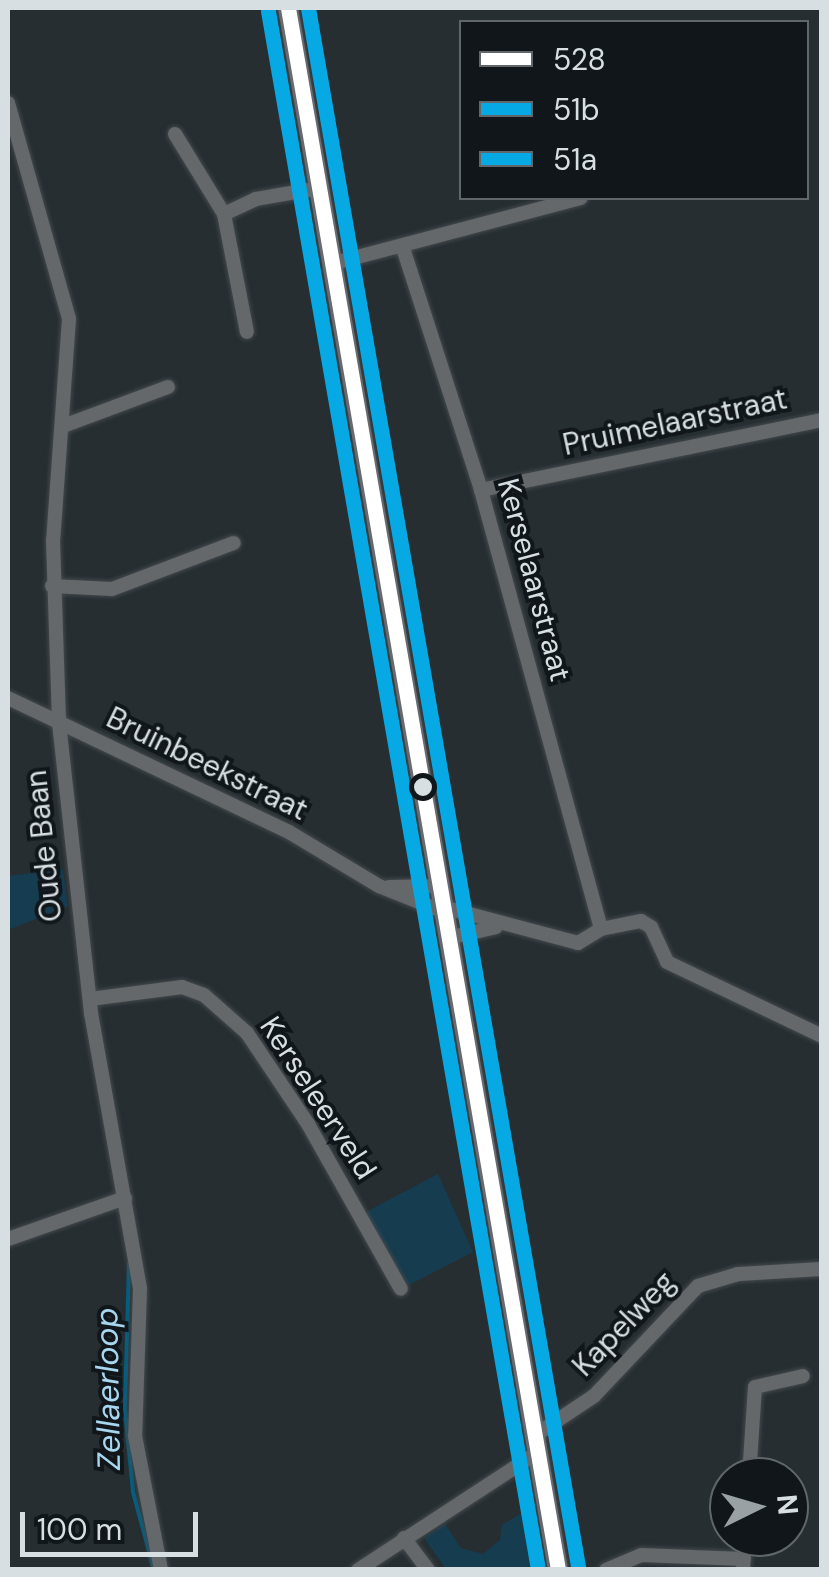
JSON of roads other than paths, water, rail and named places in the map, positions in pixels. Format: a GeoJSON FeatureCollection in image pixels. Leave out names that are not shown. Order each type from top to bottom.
{"type":"FeatureCollection","features":[{"type":"Feature","properties":{"kind":"main road"},"geometry":{"type":"LineString","coordinates":[[288,8],[558,1570]]}},
{"type":"Feature","properties":{"kind":"street","name":"Oude Baan"},"geometry":{"type":"LineString","coordinates":[[8,103],[68,319],[52,586],[59,723],[90,999],[140,1288],[138,1472],[161,1570]]}},
{"type":"Feature","properties":{"kind":"street"},"geometry":{"type":"LineString","coordinates":[[175,134],[224,214],[247,332]]}},
{"type":"Feature","properties":{"kind":"street"},"geometry":{"type":"LineString","coordinates":[[224,214],[256,199],[318,188]]}},
{"type":"Feature","properties":{"kind":"street"},"geometry":{"type":"LineString","coordinates":[[331,264],[573,200]]}},
{"type":"Feature","properties":{"kind":"street","name":"Kerselaarstraat"},"geometry":{"type":"LineString","coordinates":[[403,248],[481,490],[600,929]]}},
{"type":"Feature","properties":{"kind":"street"},"geometry":{"type":"LineString","coordinates":[[63,426],[168,388]]}},
{"type":"Feature","properties":{"kind":"street","name":"Pruimelaarstraat"},"geometry":{"type":"LineString","coordinates":[[481,490],[822,420]]}},
{"type":"Feature","properties":{"kind":"street"},"geometry":{"type":"LineString","coordinates":[[52,586],[112,589],[234,543]]}},
{"type":"Feature","properties":{"kind":"street","name":"Bruinbeekstraat"},"geometry":{"type":"LineString","coordinates":[[8,698],[289,832],[379,886],[442,902]]}},
{"type":"Feature","properties":{"kind":"street"},"geometry":{"type":"LineString","coordinates":[[379,886],[442,902],[502,926],[578,942],[600,929],[641,921],[652,927],[667,962],[822,1036]]}},
{"type":"Feature","properties":{"kind":"street"},"geometry":{"type":"LineString","coordinates":[[448,938],[502,926]]}},
{"type":"Feature","properties":{"kind":"street","name":"Kerseleerveld"},"geometry":{"type":"LineString","coordinates":[[90,999],[182,987],[204,995],[247,1033],[308,1124],[401,1289]]}},
{"type":"Feature","properties":{"kind":"street"},"geometry":{"type":"LineString","coordinates":[[8,1238],[125,1198]]}},
{"type":"Feature","properties":{"kind":"street","name":"Kapelweg"},"geometry":{"type":"LineString","coordinates":[[358,1570],[536,1444],[594,1396],[698,1286],[738,1274],[822,1269]]}},
{"type":"Feature","properties":{"kind":"street"},"geometry":{"type":"LineString","coordinates":[[750,1457],[755,1387],[803,1376]]}},
{"type":"Feature","properties":{"kind":"street"},"geometry":{"type":"LineString","coordinates":[[404,1538],[428,1570]]}},
{"type":"Feature","properties":{"kind":"street"},"geometry":{"type":"LineString","coordinates":[[606,1570],[641,1556],[743,1564]]}},
{"type":"Feature","properties":{"kind":"waterway","name":"Zellaerloop"},"geometry":{"type":"LineString","coordinates":[[129,1263],[125,1410],[133,1492],[154,1570]]}}]}
